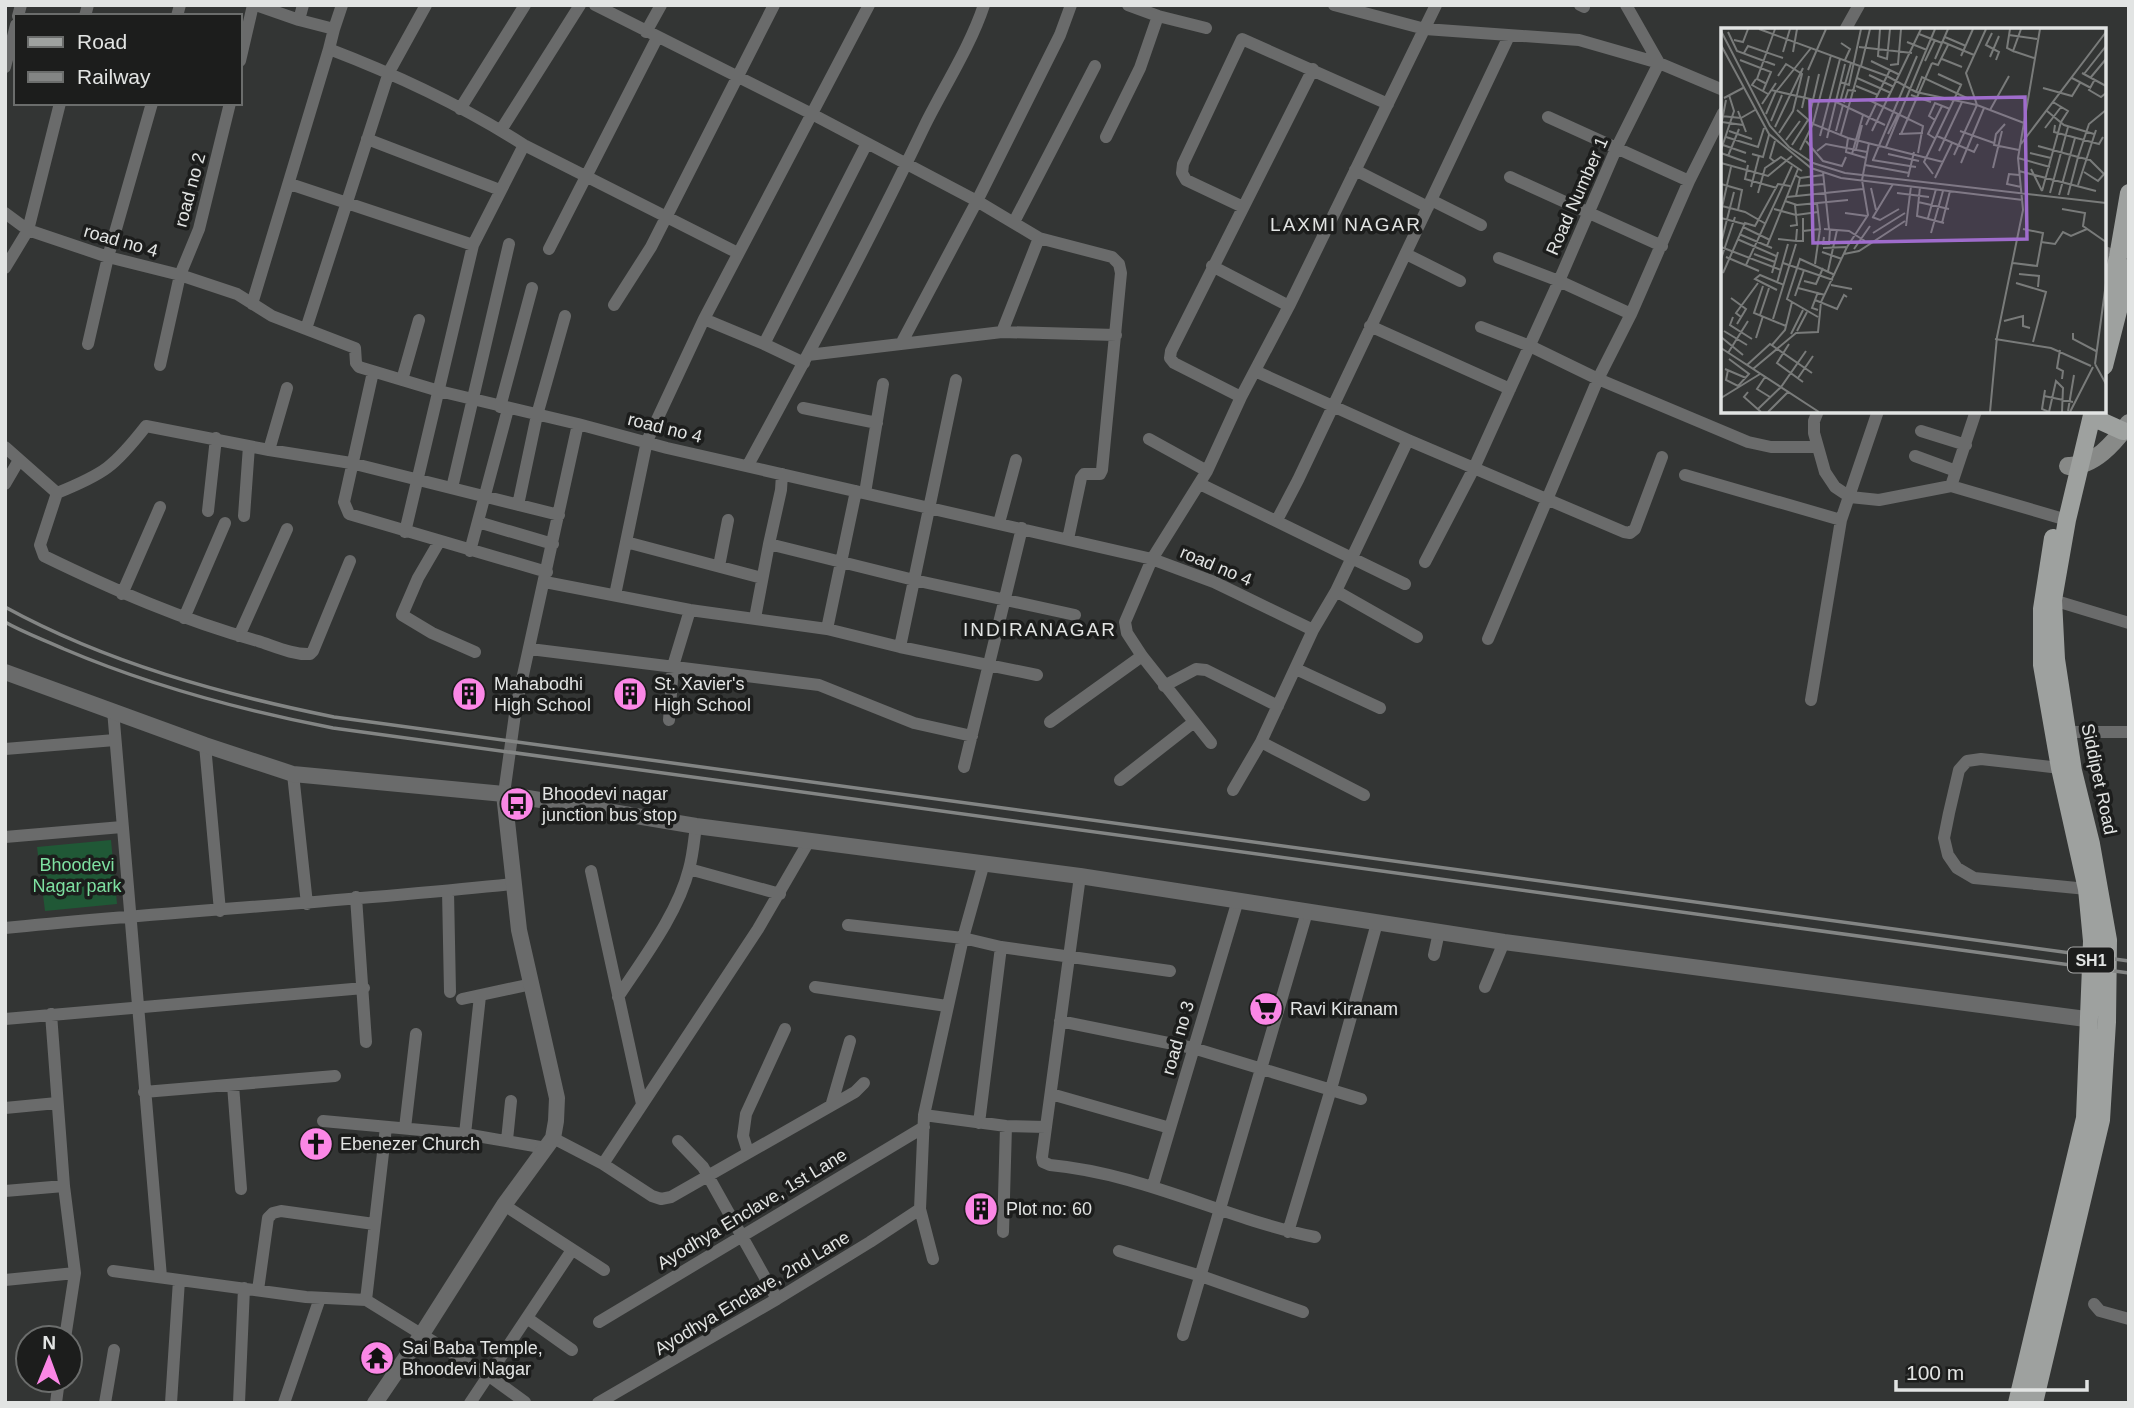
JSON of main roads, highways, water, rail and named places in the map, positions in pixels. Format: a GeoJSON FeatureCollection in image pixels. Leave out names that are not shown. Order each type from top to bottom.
{"type":"FeatureCollection","features":[{"type":"Feature","properties":{"kind":"main road"},"geometry":{"type":"LineString","coordinates":[[2106,306],[2129,193]]}},
{"type":"Feature","properties":{"kind":"main road"},"geometry":{"type":"LineString","coordinates":[[2106,350],[2117,259]]}},
{"type":"Feature","properties":{"kind":"main road"},"geometry":{"type":"LineString","coordinates":[[2074,466],[2097,457],[2126,427],[2089,413]]}},
{"type":"Feature","properties":{"kind":"main road","name":"Siddipet Road"},"geometry":{"type":"LineString","coordinates":[[2017,1403],[2085,1118],[2092,941],[2087,890],[2060,768],[2042,665],[2042,609],[2047,562],[2062,518],[2089,413]]}},
{"type":"Feature","properties":{"kind":"main road","name":"Siddipet Road"},"geometry":{"type":"LineString","coordinates":[[2034,1403],[2101,1120],[2107,1022],[2108,940],[2091,844],[2073,771],[2056,659],[2053,600],[2062,518]]}},
{"type":"Feature","properties":{"kind":"railway"},"geometry":{"type":"LineString","coordinates":[[5,607],[84,645],[165,674],[249,698],[334,717],[2129,961]]}},
{"type":"Feature","properties":{"kind":"railway"},"geometry":{"type":"LineString","coordinates":[[5,622],[97,662],[163,686],[230,705],[333,728],[2129,973]]}},
{"type":"Feature","properties":{"kind":"place","name":"Mahabodhi High School"},"geometry":{"type":"Point","coordinates":[469,694]}},
{"type":"Feature","properties":{"kind":"place","name":"St. Xavier's High School"},"geometry":{"type":"Point","coordinates":[630,694]}},
{"type":"Feature","properties":{"kind":"place","name":"Bhoodevi nagar junction bus stop"},"geometry":{"type":"Point","coordinates":[517,804]}},
{"type":"Feature","properties":{"kind":"place","name":"Ravi Kiranam"},"geometry":{"type":"Point","coordinates":[1266,1009]}},
{"type":"Feature","properties":{"kind":"place","name":"Ebenezer Church"},"geometry":{"type":"Point","coordinates":[316,1144]}},
{"type":"Feature","properties":{"kind":"place","name":"Plot no: 60"},"geometry":{"type":"Point","coordinates":[981,1209]}},
{"type":"Feature","properties":{"kind":"place","name":"Sai Baba Temple, Bhoodevi Nagar"},"geometry":{"type":"Point","coordinates":[377,1358]}},
{"type":"Feature","properties":{"kind":"district","name":"LAXMI NAGAR"},"geometry":{"type":"Point","coordinates":[1346,224]}},
{"type":"Feature","properties":{"kind":"district","name":"INDIRANAGAR"},"geometry":{"type":"Point","coordinates":[1040,629]}},
{"type":"Feature","properties":{"kind":"park label","name":"Bhoodevi Nagar park"},"geometry":{"type":"Point","coordinates":[77,875]}}]}
